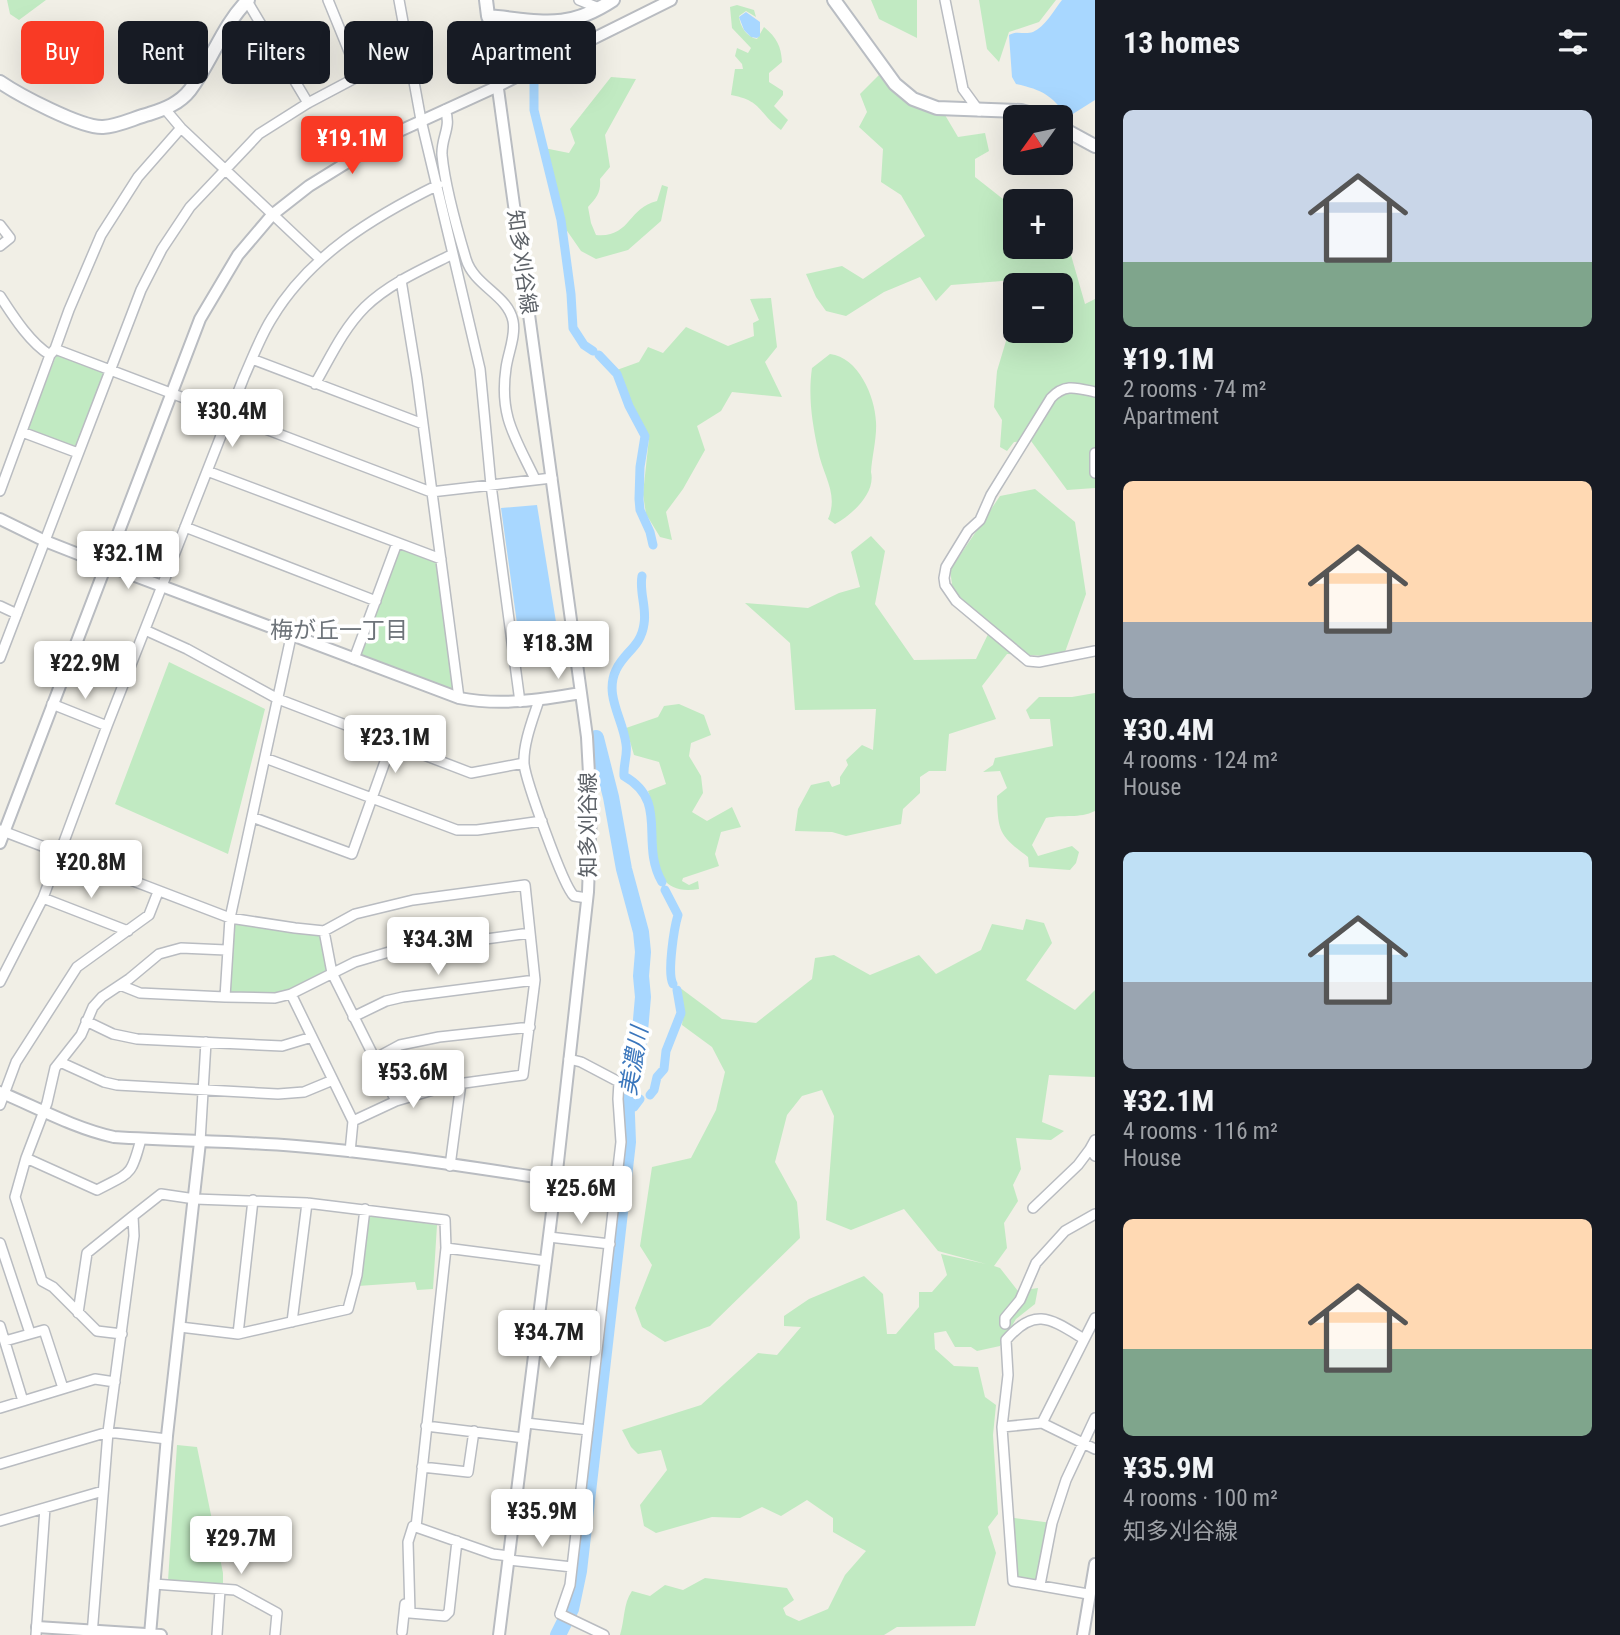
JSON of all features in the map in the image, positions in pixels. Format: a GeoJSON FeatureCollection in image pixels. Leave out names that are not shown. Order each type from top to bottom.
{"type":"FeatureCollection","features":[{"type":"Feature","properties":{"kind":"main road"},"geometry":{"type":"LineString","coordinates":[[0,82],[94,127],[117,125],[165,109],[180,100],[191,89],[229,22],[248,0]]}},
{"type":"Feature","properties":{"kind":"main road"},"geometry":{"type":"LineString","coordinates":[[486,0],[488,16],[553,22],[581,18],[613,0]]}},
{"type":"Feature","properties":{"kind":"main road"},"geometry":{"type":"LineString","coordinates":[[834,0],[905,94],[937,108],[1003,111]]}},
{"type":"Feature","properties":{"kind":"main road"},"geometry":{"type":"LineString","coordinates":[[1073,134],[1095,146]]}},
{"type":"Feature","properties":{"kind":"street"},"geometry":{"type":"LineString","coordinates":[[248,0],[308,103]]}},
{"type":"Feature","properties":{"kind":"street"},"geometry":{"type":"LineString","coordinates":[[328,0],[344,39]]}},
{"type":"Feature","properties":{"kind":"street"},"geometry":{"type":"LineString","coordinates":[[399,0],[403,21]]}},
{"type":"Feature","properties":{"kind":"street"},"geometry":{"type":"LineString","coordinates":[[579,0],[599,8]]}},
{"type":"Feature","properties":{"kind":"street"},"geometry":{"type":"LineString","coordinates":[[353,1121],[432,1088],[523,1075],[535,980],[525,885],[413,900],[355,914],[324,931],[230,918],[59,854],[1,836],[200,319],[217,286],[238,255],[272,215],[309,186],[362,151],[671,0]]}},
{"type":"Feature","properties":{"kind":"street"},"geometry":{"type":"LineString","coordinates":[[945,0],[963,89],[979,110]]}},
{"type":"Feature","properties":{"kind":"street","name":"知多刈谷線"},"geometry":{"type":"LineString","coordinates":[[488,16],[587,737],[591,811],[587,898],[556,1180],[499,1635]]}},
{"type":"Feature","properties":{"kind":"street"},"geometry":{"type":"LineString","coordinates":[[0,657],[141,290],[162,249],[190,207],[259,134],[344,84]]}},
{"type":"Feature","properties":{"kind":"street"},"geometry":{"type":"LineString","coordinates":[[415,84],[480,369],[491,485],[520,702]]}},
{"type":"Feature","properties":{"kind":"street"},"geometry":{"type":"LineString","coordinates":[[165,109],[181,128],[320,259]]}},
{"type":"Feature","properties":{"kind":"street"},"geometry":{"type":"LineString","coordinates":[[445,110],[449,119],[442,156],[467,262],[476,278],[509,310],[514,333],[506,366],[503,392],[505,411],[535,479]]}},
{"type":"Feature","properties":{"kind":"street"},"geometry":{"type":"LineString","coordinates":[[0,491],[69,310],[101,235],[138,177],[181,128]]}},
{"type":"Feature","properties":{"kind":"street"},"geometry":{"type":"LineString","coordinates":[[0,982],[43,898],[207,471],[252,359],[273,317],[320,259],[391,208],[438,186]]}},
{"type":"Feature","properties":{"kind":"street"},"geometry":{"type":"LineString","coordinates":[[0,225],[10,238],[0,246]]}},
{"type":"Feature","properties":{"kind":"street"},"geometry":{"type":"LineString","coordinates":[[315,384],[339,340],[365,307],[401,280],[453,254]]}},
{"type":"Feature","properties":{"kind":"street"},"geometry":{"type":"LineString","coordinates":[[401,280],[459,698]]}},
{"type":"Feature","properties":{"kind":"street"},"geometry":{"type":"LineString","coordinates":[[0,296],[26,331],[53,352],[110,370],[431,492],[552,478]]}},
{"type":"Feature","properties":{"kind":"street"},"geometry":{"type":"LineString","coordinates":[[514,333],[532,332]]}},
{"type":"Feature","properties":{"kind":"street"},"geometry":{"type":"LineString","coordinates":[[252,359],[423,424]]}},
{"type":"Feature","properties":{"kind":"street"},"geometry":{"type":"LineString","coordinates":[[1095,392],[1071,386],[1063,388],[1051,398],[991,495],[980,520],[968,531],[946,567],[944,578],[945,585],[956,601],[1028,661],[1040,662],[1095,652]]}},
{"type":"Feature","properties":{"kind":"street"},"geometry":{"type":"LineString","coordinates":[[22,432],[78,453]]}},
{"type":"Feature","properties":{"kind":"street"},"geometry":{"type":"LineString","coordinates":[[1095,453],[1095,473]]}},
{"type":"Feature","properties":{"kind":"street"},"geometry":{"type":"LineString","coordinates":[[207,471],[441,559]]}},
{"type":"Feature","properties":{"kind":"street"},"geometry":{"type":"LineString","coordinates":[[1,522],[292,637],[459,698],[486,702],[520,702],[581,693]]}},
{"type":"Feature","properties":{"kind":"street"},"geometry":{"type":"LineString","coordinates":[[185,527],[376,601]]}},
{"type":"Feature","properties":{"kind":"street"},"geometry":{"type":"LineString","coordinates":[[354,659],[397,543]]}},
{"type":"Feature","properties":{"kind":"street"},"geometry":{"type":"LineString","coordinates":[[0,606],[17,614]]}},
{"type":"Feature","properties":{"kind":"street"},"geometry":{"type":"LineString","coordinates":[[145,630],[187,649],[278,699],[471,773],[524,763]]}},
{"type":"Feature","properties":{"kind":"street"},"geometry":{"type":"LineString","coordinates":[[225,997],[230,918],[292,637]]}},
{"type":"Feature","properties":{"kind":"street"},"geometry":{"type":"LineString","coordinates":[[539,700],[530,728],[524,763],[568,891],[574,896],[587,898]]}},
{"type":"Feature","properties":{"kind":"street"},"geometry":{"type":"LineString","coordinates":[[52,704],[107,726]]}},
{"type":"Feature","properties":{"kind":"street"},"geometry":{"type":"LineString","coordinates":[[252,817],[352,855],[392,742]]}},
{"type":"Feature","properties":{"kind":"street"},"geometry":{"type":"LineString","coordinates":[[265,758],[457,830],[477,830],[542,821]]}},
{"type":"Feature","properties":{"kind":"street"},"geometry":{"type":"LineString","coordinates":[[158,892],[149,915],[78,967],[16,1062],[2,1097],[99,1133],[141,1139],[296,1146],[393,1155],[450,1166],[556,1180]]}},
{"type":"Feature","properties":{"kind":"street"},"geometry":{"type":"LineString","coordinates":[[43,898],[128,931]]}},
{"type":"Feature","properties":{"kind":"street"},"geometry":{"type":"LineString","coordinates":[[324,931],[332,973],[396,1101]]}},
{"type":"Feature","properties":{"kind":"street"},"geometry":{"type":"LineString","coordinates":[[120,985],[140,993],[255,999],[291,994],[355,962],[389,952],[530,933]]}},
{"type":"Feature","properties":{"kind":"street"},"geometry":{"type":"LineString","coordinates":[[122,1334],[97,1331],[53,1287],[42,1281],[15,1197],[52,1076],[81,1035],[93,1007],[159,954],[181,948],[226,950]]}},
{"type":"Feature","properties":{"kind":"street"},"geometry":{"type":"LineString","coordinates":[[353,1017],[386,1000],[403,996],[535,980]]}},
{"type":"Feature","properties":{"kind":"street"},"geometry":{"type":"LineString","coordinates":[[291,994],[353,1121],[350,1152]]}},
{"type":"Feature","properties":{"kind":"street"},"geometry":{"type":"LineString","coordinates":[[86,1021],[127,1038],[282,1046],[312,1037]]}},
{"type":"Feature","properties":{"kind":"street"},"geometry":{"type":"LineString","coordinates":[[374,1059],[400,1045],[439,1037],[530,1027]]}},
{"type":"Feature","properties":{"kind":"street"},"geometry":{"type":"LineString","coordinates":[[150,1635],[167,1439],[195,1199],[205,1042]]}},
{"type":"Feature","properties":{"kind":"street"},"geometry":{"type":"LineString","coordinates":[[569,1059],[581,1062],[620,1082],[618,1099],[621,1142],[610,1244],[572,1567],[568,1594],[560,1614],[604,1635]]}},
{"type":"Feature","properties":{"kind":"street"},"geometry":{"type":"LineString","coordinates":[[60,1062],[117,1085],[203,1091],[278,1094],[304,1092],[333,1080]]}},
{"type":"Feature","properties":{"kind":"street"},"geometry":{"type":"LineString","coordinates":[[450,1166],[461,1083]]}},
{"type":"Feature","properties":{"kind":"street"},"geometry":{"type":"LineString","coordinates":[[26,1158],[97,1190],[130,1172],[141,1139]]}},
{"type":"Feature","properties":{"kind":"street"},"geometry":{"type":"LineString","coordinates":[[1033,1208],[1078,1166],[1093,1148]]}},
{"type":"Feature","properties":{"kind":"street"},"geometry":{"type":"LineString","coordinates":[[78,1313],[87,1253],[161,1194],[195,1199],[307,1203],[446,1220],[446,1248],[416,1527]]}},
{"type":"Feature","properties":{"kind":"street"},"geometry":{"type":"LineString","coordinates":[[238,1334],[253,1200]]}},
{"type":"Feature","properties":{"kind":"street"},"geometry":{"type":"LineString","coordinates":[[292,1322],[307,1203]]}},
{"type":"Feature","properties":{"kind":"street"},"geometry":{"type":"LineString","coordinates":[[180,1327],[238,1334],[348,1309],[357,1275],[365,1209]]}},
{"type":"Feature","properties":{"kind":"street"},"geometry":{"type":"LineString","coordinates":[[1005,1324],[1006,1315],[1020,1300],[1037,1263],[1065,1231],[1094,1217],[1095,1214]]}},
{"type":"Feature","properties":{"kind":"street"},"geometry":{"type":"LineString","coordinates":[[92,1633],[108,1432],[134,1236],[133,1216]]}},
{"type":"Feature","properties":{"kind":"street"},"geometry":{"type":"LineString","coordinates":[[549,1237],[610,1244]]}},
{"type":"Feature","properties":{"kind":"street"},"geometry":{"type":"LineString","coordinates":[[0,1242],[30,1333]]}},
{"type":"Feature","properties":{"kind":"street"},"geometry":{"type":"LineString","coordinates":[[446,1248],[546,1261]]}},
{"type":"Feature","properties":{"kind":"street"},"geometry":{"type":"LineString","coordinates":[[1042,1423],[1095,1318]]}},
{"type":"Feature","properties":{"kind":"street"},"geometry":{"type":"LineString","coordinates":[[1084,1339],[1055,1322],[1040,1319],[1027,1321],[1016,1329],[1006,1340],[1008,1375],[1002,1427],[1013,1580],[1088,1594]]}},
{"type":"Feature","properties":{"kind":"street"},"geometry":{"type":"LineString","coordinates":[[0,1326],[23,1401]]}},
{"type":"Feature","properties":{"kind":"street"},"geometry":{"type":"LineString","coordinates":[[5,1341],[44,1330],[63,1388]]}},
{"type":"Feature","properties":{"kind":"street"},"geometry":{"type":"LineString","coordinates":[[0,1408],[94,1379],[115,1382]]}},
{"type":"Feature","properties":{"kind":"street"},"geometry":{"type":"LineString","coordinates":[[1040,1585],[1052,1523],[1066,1480],[1095,1418]]}},
{"type":"Feature","properties":{"kind":"street"},"geometry":{"type":"LineString","coordinates":[[526,1423],[588,1430]]}},
{"type":"Feature","properties":{"kind":"street"},"geometry":{"type":"LineString","coordinates":[[1002,1427],[1042,1423],[1095,1449]]}},
{"type":"Feature","properties":{"kind":"street"},"geometry":{"type":"LineString","coordinates":[[426,1426],[524,1438]]}},
{"type":"Feature","properties":{"kind":"street"},"geometry":{"type":"LineString","coordinates":[[422,1467],[468,1472],[474,1431]]}},
{"type":"Feature","properties":{"kind":"street"},"geometry":{"type":"LineString","coordinates":[[0,1464],[108,1432],[167,1439]]}},
{"type":"Feature","properties":{"kind":"street"},"geometry":{"type":"LineString","coordinates":[[0,1521],[103,1490]]}},
{"type":"Feature","properties":{"kind":"street"},"geometry":{"type":"LineString","coordinates":[[45,1508],[36,1631],[161,1635]]}},
{"type":"Feature","properties":{"kind":"street"},"geometry":{"type":"LineString","coordinates":[[457,1541],[449,1612],[445,1616],[410,1613],[408,1542],[413,1526],[457,1541],[493,1554],[572,1567]]}},
{"type":"Feature","properties":{"kind":"street"},"geometry":{"type":"LineString","coordinates":[[1083,1635],[1095,1564]]}},
{"type":"Feature","properties":{"kind":"street"},"geometry":{"type":"LineString","coordinates":[[154,1584],[235,1590],[277,1613],[275,1635]]}},
{"type":"Feature","properties":{"kind":"street"},"geometry":{"type":"LineString","coordinates":[[217,1635],[220,1590]]}},
{"type":"Feature","properties":{"kind":"street"},"geometry":{"type":"LineString","coordinates":[[402,1632],[405,1598],[409,1598]]}},
{"type":"Feature","properties":{"kind":"green space"},"geometry":{"type":"Polygon","coordinates":[[[7,0],[46,0],[19,20],[10,14],[7,0]]]}},
{"type":"Feature","properties":{"kind":"green space"},"geometry":{"type":"Polygon","coordinates":[[[871,0],[917,0],[917,38],[879,19],[871,0]]]}},
{"type":"Feature","properties":{"kind":"green space"},"geometry":{"type":"Polygon","coordinates":[[[979,0],[1056,0],[1039,22],[1009,32],[999,62],[987,49],[979,0]]]}},
{"type":"Feature","properties":{"kind":"green space"},"geometry":{"type":"Polygon","coordinates":[[[737,5],[754,10],[756,17],[746,11],[739,16],[742,28],[747,34],[757,39],[764,27],[779,47],[782,62],[769,73],[769,82],[783,91],[774,106],[788,120],[781,130],[755,104],[731,95],[735,69],[743,69],[735,56],[737,48],[748,53],[751,48],[732,28],[730,7],[737,5]]]}},
{"type":"Feature","properties":{"kind":"green space"},"geometry":{"type":"Polygon","coordinates":[[[879,75],[893,92],[907,103],[945,115],[958,137],[985,133],[989,151],[975,159],[975,177],[1003,199],[1003,259],[1072,259],[1085,304],[1095,299],[1095,488],[1067,490],[1031,441],[1014,442],[1007,451],[1000,447],[1002,420],[994,407],[997,371],[1005,343],[1073,343],[1073,273],[1003,273],[1003,281],[951,285],[936,301],[920,277],[884,292],[846,316],[826,311],[816,297],[806,274],[842,266],[863,279],[925,236],[901,195],[881,182],[883,149],[859,127],[867,112],[860,94],[879,75]]]}},
{"type":"Feature","properties":{"kind":"green space"},"geometry":{"type":"Polygon","coordinates":[[[611,77],[636,79],[605,135],[610,167],[600,179],[598,194],[588,207],[596,235],[616,232],[640,210],[657,201],[662,185],[668,187],[661,221],[628,250],[596,259],[581,251],[563,225],[544,148],[569,153],[575,143],[570,129],[611,77]]]}},
{"type":"Feature","properties":{"kind":"green space"},"geometry":{"type":"Polygon","coordinates":[[[771,298],[777,347],[765,362],[782,397],[732,392],[721,411],[697,426],[705,450],[683,489],[666,512],[672,540],[660,537],[646,514],[643,494],[649,438],[614,371],[639,362],[648,347],[663,353],[686,327],[728,346],[754,336],[753,323],[759,320],[750,299],[771,298]]]}},
{"type":"Feature","properties":{"kind":"green space"},"geometry":{"type":"Polygon","coordinates":[[[60,354],[102,371],[104,375],[73,448],[30,432],[28,428],[56,356],[60,354]]]}},
{"type":"Feature","properties":{"kind":"green space"},"geometry":{"type":"Polygon","coordinates":[[[830,354],[849,362],[857,370],[868,390],[876,422],[870,488],[861,503],[835,524],[828,519],[831,493],[818,450],[811,399],[812,368],[830,354]]]}},
{"type":"Feature","properties":{"kind":"green space"},"geometry":{"type":"Polygon","coordinates":[[[1035,489],[1075,522],[1086,594],[1065,652],[1047,656],[1007,654],[982,686],[996,719],[949,734],[946,771],[929,771],[920,777],[920,793],[903,809],[901,824],[846,836],[832,832],[795,831],[798,809],[811,785],[829,781],[832,787],[840,784],[840,777],[848,765],[846,760],[862,745],[873,750],[876,709],[795,710],[790,643],[745,603],[808,608],[839,593],[860,587],[851,552],[871,536],[885,551],[875,604],[914,660],[976,659],[992,626],[953,591],[950,570],[1000,496],[1035,489]]]}},
{"type":"Feature","properties":{"kind":"green space"},"geometry":{"type":"Polygon","coordinates":[[[397,543],[441,559],[459,698],[354,659],[397,543]]]}},
{"type":"Feature","properties":{"kind":"green space"},"geometry":{"type":"Polygon","coordinates":[[[169,662],[265,709],[228,854],[115,804],[169,662]]]}},
{"type":"Feature","properties":{"kind":"green space"},"geometry":{"type":"Polygon","coordinates":[[[1095,693],[1095,811],[1083,815],[1046,818],[1032,845],[1038,856],[1072,846],[1079,852],[1076,863],[1070,870],[1029,867],[1028,857],[1002,832],[997,796],[1007,788],[1000,771],[983,772],[993,765],[995,758],[1053,746],[1050,719],[1030,719],[1026,710],[1039,697],[1072,697],[1095,693]]]}},
{"type":"Feature","properties":{"kind":"green space"},"geometry":{"type":"Polygon","coordinates":[[[679,704],[704,715],[711,735],[691,743],[689,756],[701,776],[703,793],[692,812],[707,821],[732,807],[741,827],[721,832],[715,854],[719,866],[683,878],[682,881],[689,885],[698,881],[699,889],[680,889],[667,883],[660,872],[648,791],[666,784],[659,762],[634,755],[626,728],[658,717],[664,706],[679,704]]]}},
{"type":"Feature","properties":{"kind":"green space"},"geometry":{"type":"Polygon","coordinates":[[[230,918],[324,931],[332,973],[291,994],[225,997],[230,918]]]}},
{"type":"Feature","properties":{"kind":"green space"},"geometry":{"type":"Polygon","coordinates":[[[1026,919],[1044,923],[1052,943],[1026,980],[1075,1010],[1095,990],[1095,1077],[1049,1075],[1042,1122],[1064,1131],[1051,1140],[1016,1138],[1021,1169],[1013,1185],[1018,1201],[1004,1223],[1007,1248],[994,1266],[1000,1268],[1018,1291],[1038,1288],[1035,1304],[1016,1319],[1000,1346],[977,1351],[971,1347],[955,1347],[946,1331],[934,1333],[935,1349],[954,1366],[978,1367],[985,1397],[996,1405],[993,1435],[998,1514],[988,1527],[996,1553],[975,1626],[897,1627],[884,1635],[620,1635],[632,1591],[650,1596],[665,1585],[683,1590],[705,1578],[787,1588],[794,1600],[783,1608],[786,1615],[799,1621],[828,1609],[845,1575],[866,1551],[833,1532],[833,1518],[807,1500],[781,1516],[762,1507],[740,1518],[712,1517],[656,1533],[644,1526],[640,1505],[667,1470],[661,1450],[638,1454],[622,1430],[701,1405],[758,1353],[777,1355],[801,1327],[784,1326],[784,1316],[809,1299],[864,1276],[883,1294],[887,1334],[896,1334],[919,1307],[919,1292],[932,1292],[947,1275],[941,1254],[986,1264],[938,1251],[904,1209],[851,1230],[826,1220],[834,1116],[822,1090],[802,1096],[787,1115],[775,1162],[797,1202],[800,1238],[710,1326],[665,1342],[642,1327],[635,1308],[652,1265],[640,1246],[652,1167],[691,1158],[716,1110],[725,1072],[712,1047],[682,1025],[684,1006],[679,987],[722,1019],[756,1023],[812,979],[815,958],[834,955],[870,975],[919,955],[936,974],[981,950],[992,924],[1023,930],[1026,919]]]}},
{"type":"Feature","properties":{"kind":"green space"},"geometry":{"type":"Polygon","coordinates":[[[363,1214],[437,1225],[433,1289],[417,1290],[415,1282],[358,1286],[363,1214]]]}},
{"type":"Feature","properties":{"kind":"green space"},"geometry":{"type":"Polygon","coordinates":[[[177,1445],[197,1447],[223,1573],[223,1586],[168,1581],[177,1445]]]}},
{"type":"Feature","properties":{"kind":"green space"},"geometry":{"type":"Polygon","coordinates":[[[1007,1517],[1052,1523],[1040,1585],[1013,1581],[1007,1517]]]}},
{"type":"Feature","properties":{"kind":"water"},"geometry":{"type":"Polygon","coordinates":[[[1062,0],[1095,0],[1095,100],[1073,114],[1073,105],[1058,105],[1046,94],[1016,84],[1012,77],[1009,35],[1033,32],[1045,22],[1062,0]]]}},
{"type":"Feature","properties":{"kind":"water"},"geometry":{"type":"Polygon","coordinates":[[[746,12],[760,22],[760,36],[757,38],[751,37],[744,30],[739,17],[746,12]]]}},
{"type":"Feature","properties":{"kind":"water"},"geometry":{"type":"Polygon","coordinates":[[[537,505],[556,622],[551,634],[519,638],[501,508],[537,505]]]}},
{"type":"Feature","properties":{"kind":"waterway"},"geometry":{"type":"LineString","coordinates":[[534,84],[534,110],[561,220],[573,328],[584,345],[593,351]]}},
{"type":"Feature","properties":{"kind":"waterway"},"geometry":{"type":"LineString","coordinates":[[599,355],[617,374],[629,406],[645,436],[639,499],[640,510],[653,545]]}},
{"type":"Feature","properties":{"kind":"waterway"},"geometry":{"type":"LineString","coordinates":[[642,576],[645,618],[642,632],[616,670],[612,689],[626,744],[624,776],[638,786],[646,798],[652,824],[653,852],[662,882]]}},
{"type":"Feature","properties":{"kind":"waterway","name":"美濃川"},"geometry":{"type":"LineString","coordinates":[[558,1635],[571,1609],[579,1571],[628,1142],[626,1090],[639,1042],[643,997],[641,932],[624,869],[611,797],[596,738]]}},
{"type":"Feature","properties":{"kind":"waterway"},"geometry":{"type":"LineString","coordinates":[[665,890],[678,915],[671,961],[673,984]]}},
{"type":"Feature","properties":{"kind":"waterway"},"geometry":{"type":"LineString","coordinates":[[650,1095],[657,1077],[664,1069],[666,1051],[681,1013],[677,990]]}},
{"type":"Feature","properties":{"kind":"waterway"},"geometry":{"type":"LineString","coordinates":[[634,1107],[640,1099]]}},
{"type":"Feature","properties":{"kind":"district","name":"梅が丘一丁目"},"geometry":{"type":"Point","coordinates":[339,630]}}]}
